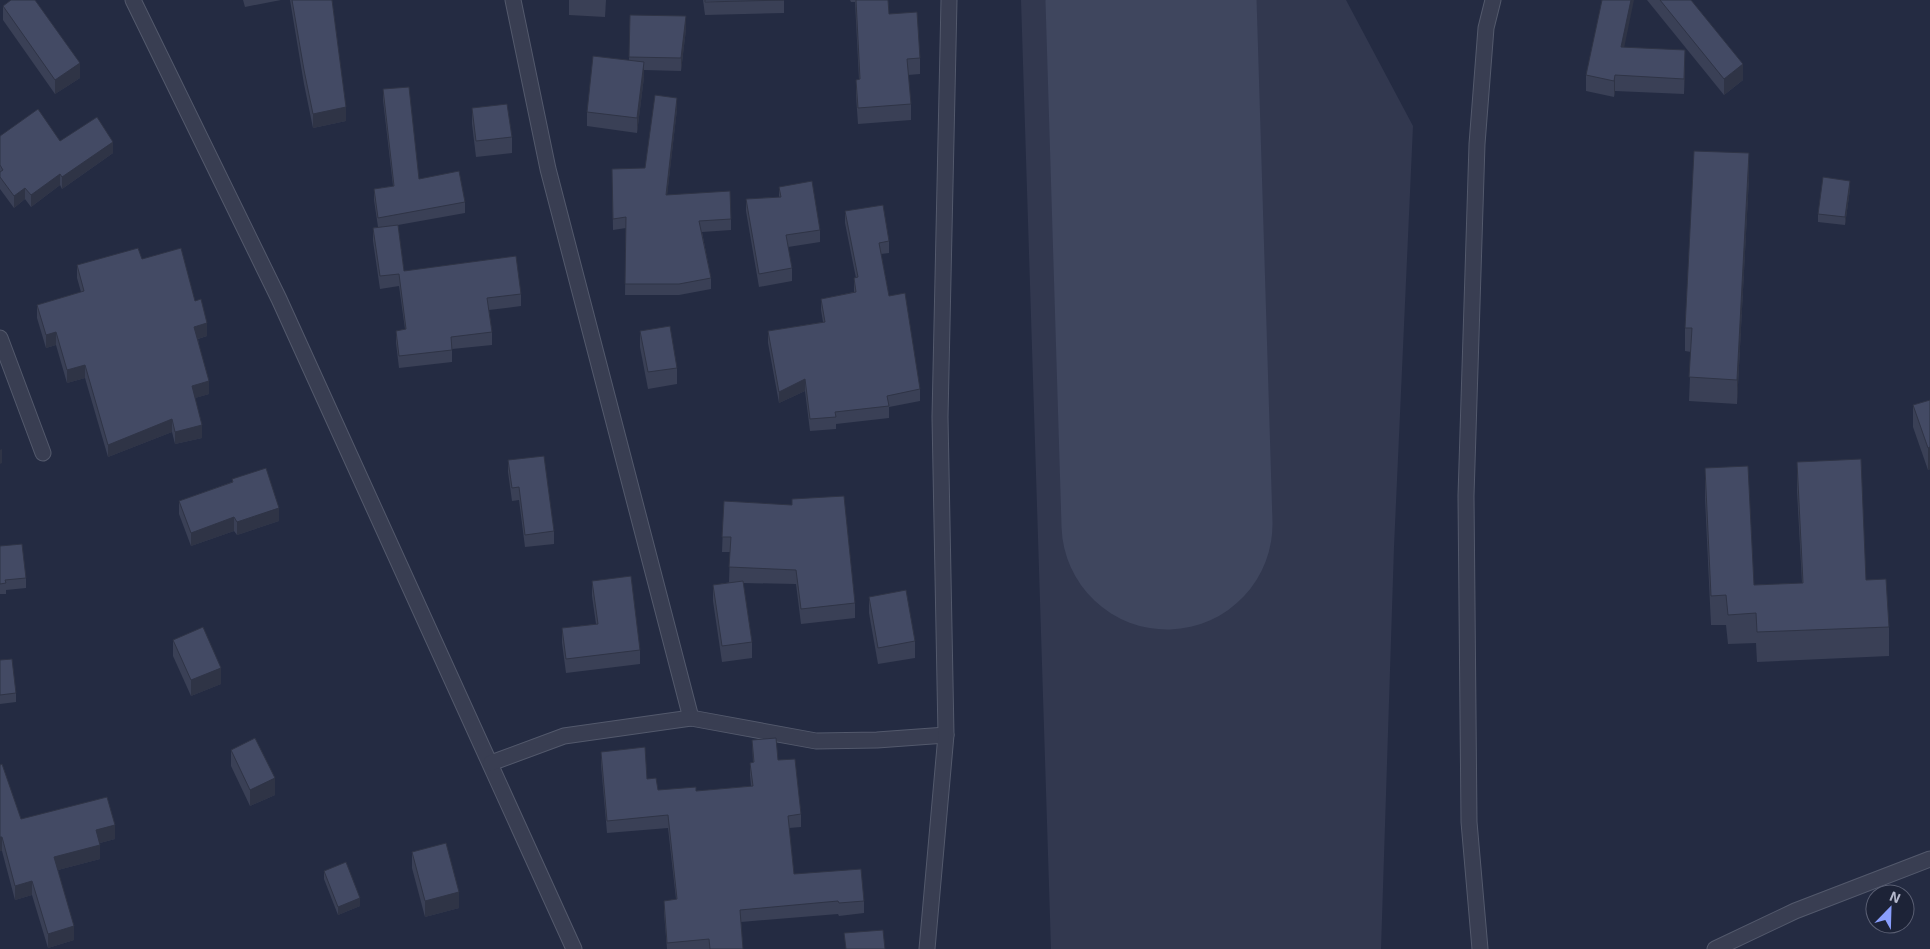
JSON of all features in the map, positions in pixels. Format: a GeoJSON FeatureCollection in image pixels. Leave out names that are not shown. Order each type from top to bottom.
{"type":"FeatureCollection","features":[{"type":"Feature","properties":{"kind":"street"},"geometry":{"type":"LineString","coordinates":[[134,0],[279,298],[574,949]]}},
{"type":"Feature","properties":{"kind":"street"},"geometry":{"type":"LineString","coordinates":[[513,0],[548,169],[691,718]]}},
{"type":"Feature","properties":{"kind":"street"},"geometry":{"type":"LineString","coordinates":[[927,949],[946,735],[940,417],[949,0]]}},
{"type":"Feature","properties":{"kind":"street"},"geometry":{"type":"LineString","coordinates":[[1480,949],[1469,822],[1466,496],[1476,144],[1486,28],[1493,0]]}},
{"type":"Feature","properties":{"kind":"street"},"geometry":{"type":"LineString","coordinates":[[0,338],[43,453]]}},
{"type":"Feature","properties":{"kind":"street"},"geometry":{"type":"LineString","coordinates":[[491,763],[564,736],[691,718],[816,741],[877,740],[946,735]]}},
{"type":"Feature","properties":{"kind":"street"},"geometry":{"type":"LineString","coordinates":[[1715,949],[1795,911],[1930,859]]}},
{"type":"Feature","properties":{"kind":"shaded area"},"geometry":{"type":"Polygon","coordinates":[[[1021,0],[1346,0],[1413,126],[1394,547],[1381,949],[1051,949],[1021,0]]]}},
{"type":"Feature","properties":{"kind":"building"},"geometry":{"type":"Polygon","coordinates":[[[11,0],[35,0],[80,63],[55,80],[3,6],[11,0]]]}},
{"type":"Feature","properties":{"kind":"building"},"geometry":{"type":"Polygon","coordinates":[[[292,0],[332,0],[346,107],[313,114],[292,0]]]}},
{"type":"Feature","properties":{"kind":"building"},"geometry":{"type":"Polygon","coordinates":[[[705,0],[784,0],[705,2],[705,0]]]}},
{"type":"Feature","properties":{"kind":"building"},"geometry":{"type":"Polygon","coordinates":[[[856,0],[888,0],[889,14],[917,12],[920,58],[907,59],[911,104],[858,108],[856,80],[860,79],[856,0]]]}},
{"type":"Feature","properties":{"kind":"building"},"geometry":{"type":"Polygon","coordinates":[[[1602,0],[1631,0],[1621,47],[1685,50],[1684,79],[1615,75],[1614,81],[1586,75],[1602,0]]]}},
{"type":"Feature","properties":{"kind":"building"},"geometry":{"type":"Polygon","coordinates":[[[1660,0],[1691,0],[1743,64],[1724,79],[1660,0]]]}},
{"type":"Feature","properties":{"kind":"building"},"geometry":{"type":"Polygon","coordinates":[[[630,15],[686,16],[681,58],[629,57],[630,15]]]}},
{"type":"Feature","properties":{"kind":"building"},"geometry":{"type":"Polygon","coordinates":[[[593,56],[644,62],[637,118],[587,112],[593,56]]]}},
{"type":"Feature","properties":{"kind":"building"},"geometry":{"type":"Polygon","coordinates":[[[409,87],[419,179],[459,171],[465,202],[378,218],[374,189],[394,186],[383,89],[409,87]]]}},
{"type":"Feature","properties":{"kind":"building"},"geometry":{"type":"Polygon","coordinates":[[[655,95],[677,98],[666,195],[730,191],[731,219],[699,221],[711,278],[679,284],[625,284],[626,217],[613,219],[612,169],[645,168],[655,95]]]}},
{"type":"Feature","properties":{"kind":"building"},"geometry":{"type":"Polygon","coordinates":[[[507,104],[512,137],[476,141],[472,108],[507,104]]]}},
{"type":"Feature","properties":{"kind":"building"},"geometry":{"type":"Polygon","coordinates":[[[38,109],[60,141],[97,117],[113,142],[62,177],[60,174],[31,195],[25,188],[14,196],[0,177],[0,172],[3,170],[0,165],[0,136],[38,109]]]}},
{"type":"Feature","properties":{"kind":"building"},"geometry":{"type":"Polygon","coordinates":[[[1694,151],[1749,153],[1737,380],[1689,377],[1692,328],[1685,328],[1694,151]]]}},
{"type":"Feature","properties":{"kind":"building"},"geometry":{"type":"Polygon","coordinates":[[[1823,177],[1850,181],[1845,217],[1818,214],[1823,177]]]}},
{"type":"Feature","properties":{"kind":"building"},"geometry":{"type":"Polygon","coordinates":[[[812,181],[820,230],[786,235],[792,268],[759,274],[746,199],[781,197],[779,187],[812,181]]]}},
{"type":"Feature","properties":{"kind":"building"},"geometry":{"type":"Polygon","coordinates":[[[883,205],[889,241],[879,243],[889,296],[905,293],[920,389],[887,396],[889,406],[835,412],[836,417],[810,419],[805,379],[779,392],[768,331],[825,322],[821,299],[856,292],[854,278],[858,277],[845,211],[883,205]]]}},
{"type":"Feature","properties":{"kind":"building"},"geometry":{"type":"Polygon","coordinates":[[[398,225],[404,271],[516,256],[521,294],[487,298],[492,332],[451,337],[452,350],[399,356],[396,331],[406,329],[399,274],[380,276],[373,228],[398,225]]]}},
{"type":"Feature","properties":{"kind":"building"},"geometry":{"type":"Polygon","coordinates":[[[138,248],[142,259],[181,248],[195,301],[201,299],[207,323],[194,327],[209,381],[192,386],[202,425],[175,432],[172,419],[108,445],[85,365],[67,370],[56,332],[46,335],[37,305],[84,291],[77,265],[138,248]]]}},
{"type":"Feature","properties":{"kind":"building"},"geometry":{"type":"Polygon","coordinates":[[[670,326],[677,368],[648,372],[640,331],[670,326]]]}},
{"type":"Feature","properties":{"kind":"building"},"geometry":{"type":"Polygon","coordinates":[[[1930,400],[1930,447],[1928,448],[1913,405],[1930,400]]]}},
{"type":"Feature","properties":{"kind":"building"},"geometry":{"type":"Polygon","coordinates":[[[544,456],[554,531],[525,535],[519,487],[512,488],[508,460],[544,456]]]}},
{"type":"Feature","properties":{"kind":"building"},"geometry":{"type":"Polygon","coordinates":[[[1861,459],[1866,580],[1886,579],[1889,627],[1757,632],[1756,613],[1728,615],[1726,595],[1711,596],[1705,468],[1748,466],[1754,585],[1803,583],[1797,462],[1861,459]]]}},
{"type":"Feature","properties":{"kind":"building"},"geometry":{"type":"Polygon","coordinates":[[[266,468],[279,508],[237,522],[234,517],[191,533],[179,501],[233,482],[232,479],[266,468]]]}},
{"type":"Feature","properties":{"kind":"building"},"geometry":{"type":"Polygon","coordinates":[[[844,496],[855,603],[801,609],[796,570],[729,567],[731,537],[722,537],[724,501],[792,505],[792,499],[844,496]]]}},
{"type":"Feature","properties":{"kind":"building"},"geometry":{"type":"Polygon","coordinates":[[[22,544],[26,578],[5,580],[6,583],[0,584],[0,546],[22,544]]]}},
{"type":"Feature","properties":{"kind":"building"},"geometry":{"type":"Polygon","coordinates":[[[631,576],[640,650],[566,659],[562,628],[598,624],[592,581],[631,576]]]}},
{"type":"Feature","properties":{"kind":"building"},"geometry":{"type":"Polygon","coordinates":[[[743,581],[752,642],[722,646],[713,585],[743,581]]]}},
{"type":"Feature","properties":{"kind":"building"},"geometry":{"type":"Polygon","coordinates":[[[906,590],[915,641],[878,648],[869,597],[906,590]]]}},
{"type":"Feature","properties":{"kind":"building"},"geometry":{"type":"Polygon","coordinates":[[[203,627],[221,668],[191,680],[173,640],[203,627]]]}},
{"type":"Feature","properties":{"kind":"building"},"geometry":{"type":"Polygon","coordinates":[[[12,659],[16,693],[0,695],[0,660],[12,659]]]}},
{"type":"Feature","properties":{"kind":"building"},"geometry":{"type":"Polygon","coordinates":[[[255,738],[275,778],[250,790],[231,750],[255,738]]]}},
{"type":"Feature","properties":{"kind":"building"},"geometry":{"type":"Polygon","coordinates":[[[776,738],[778,760],[795,759],[801,814],[788,816],[794,874],[861,869],[864,901],[839,903],[838,901],[740,910],[743,949],[710,949],[709,939],[667,943],[664,901],[677,899],[668,815],[607,821],[601,752],[645,747],[647,779],[656,778],[658,790],[696,787],[696,791],[753,786],[750,763],[754,762],[752,740],[776,738]]]}},
{"type":"Feature","properties":{"kind":"building"},"geometry":{"type":"Polygon","coordinates":[[[2,764],[21,819],[107,797],[115,825],[96,830],[100,845],[54,857],[74,926],[48,934],[32,881],[15,886],[2,837],[0,837],[0,765],[2,764]]]}},
{"type":"Feature","properties":{"kind":"building"},"geometry":{"type":"Polygon","coordinates":[[[446,843],[459,892],[425,901],[412,852],[446,843]]]}},
{"type":"Feature","properties":{"kind":"building"},"geometry":{"type":"Polygon","coordinates":[[[346,862],[360,898],[338,907],[324,871],[346,862]]]}},
{"type":"Feature","properties":{"kind":"building"},"geometry":{"type":"Polygon","coordinates":[[[883,930],[885,949],[846,949],[844,933],[883,930]]]}},
{"type":"Feature","properties":{"kind":"runway"},"geometry":{"type":"LineString","coordinates":[[1151,0],[1167,524]]}}]}
